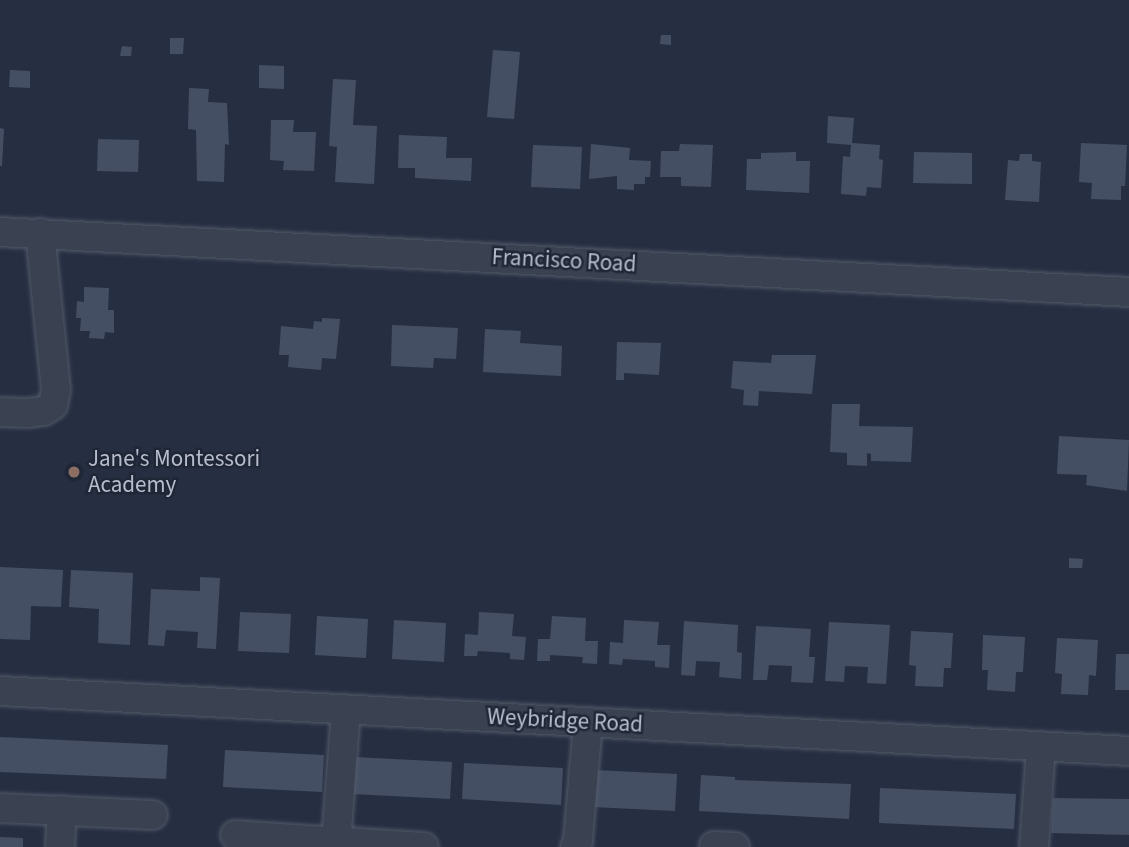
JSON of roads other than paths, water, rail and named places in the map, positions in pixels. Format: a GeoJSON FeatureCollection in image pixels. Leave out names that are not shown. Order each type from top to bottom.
{"type":"FeatureCollection","features":[{"type":"Feature","properties":{"kind":"street","name":"Francisco Road"},"geometry":{"type":"LineString","coordinates":[[0,232],[1129,292]]}},
{"type":"Feature","properties":{"kind":"street"},"geometry":{"type":"LineString","coordinates":[[0,412],[36,412],[53,405],[56,390],[40,233]]}},
{"type":"Feature","properties":{"kind":"street","name":"Weybridge Road"},"geometry":{"type":"LineString","coordinates":[[0,691],[1129,751]]}},
{"type":"Feature","properties":{"kind":"street"},"geometry":{"type":"LineString","coordinates":[[235,835],[323,841],[332,839],[337,830],[346,710]]}},
{"type":"Feature","properties":{"kind":"street"},"geometry":{"type":"LineString","coordinates":[[578,845],[588,722]]}},
{"type":"Feature","properties":{"kind":"street"},"geometry":{"type":"LineString","coordinates":[[1034,847],[1041,746]]}},
{"type":"Feature","properties":{"kind":"street"},"geometry":{"type":"LineString","coordinates":[[0,808],[153,815]]}},
{"type":"Feature","properties":{"kind":"street"},"geometry":{"type":"LineString","coordinates":[[60,847],[62,810]]}},
{"type":"Feature","properties":{"kind":"street"},"geometry":{"type":"LineString","coordinates":[[337,830],[346,842],[424,847]]}},
{"type":"Feature","properties":{"kind":"street"},"geometry":{"type":"LineString","coordinates":[[714,846],[735,847]]}},
{"type":"Feature","properties":{"kind":"place","name":"Jane's Montessori Academy"},"geometry":{"type":"Point","coordinates":[74,472]}}]}
